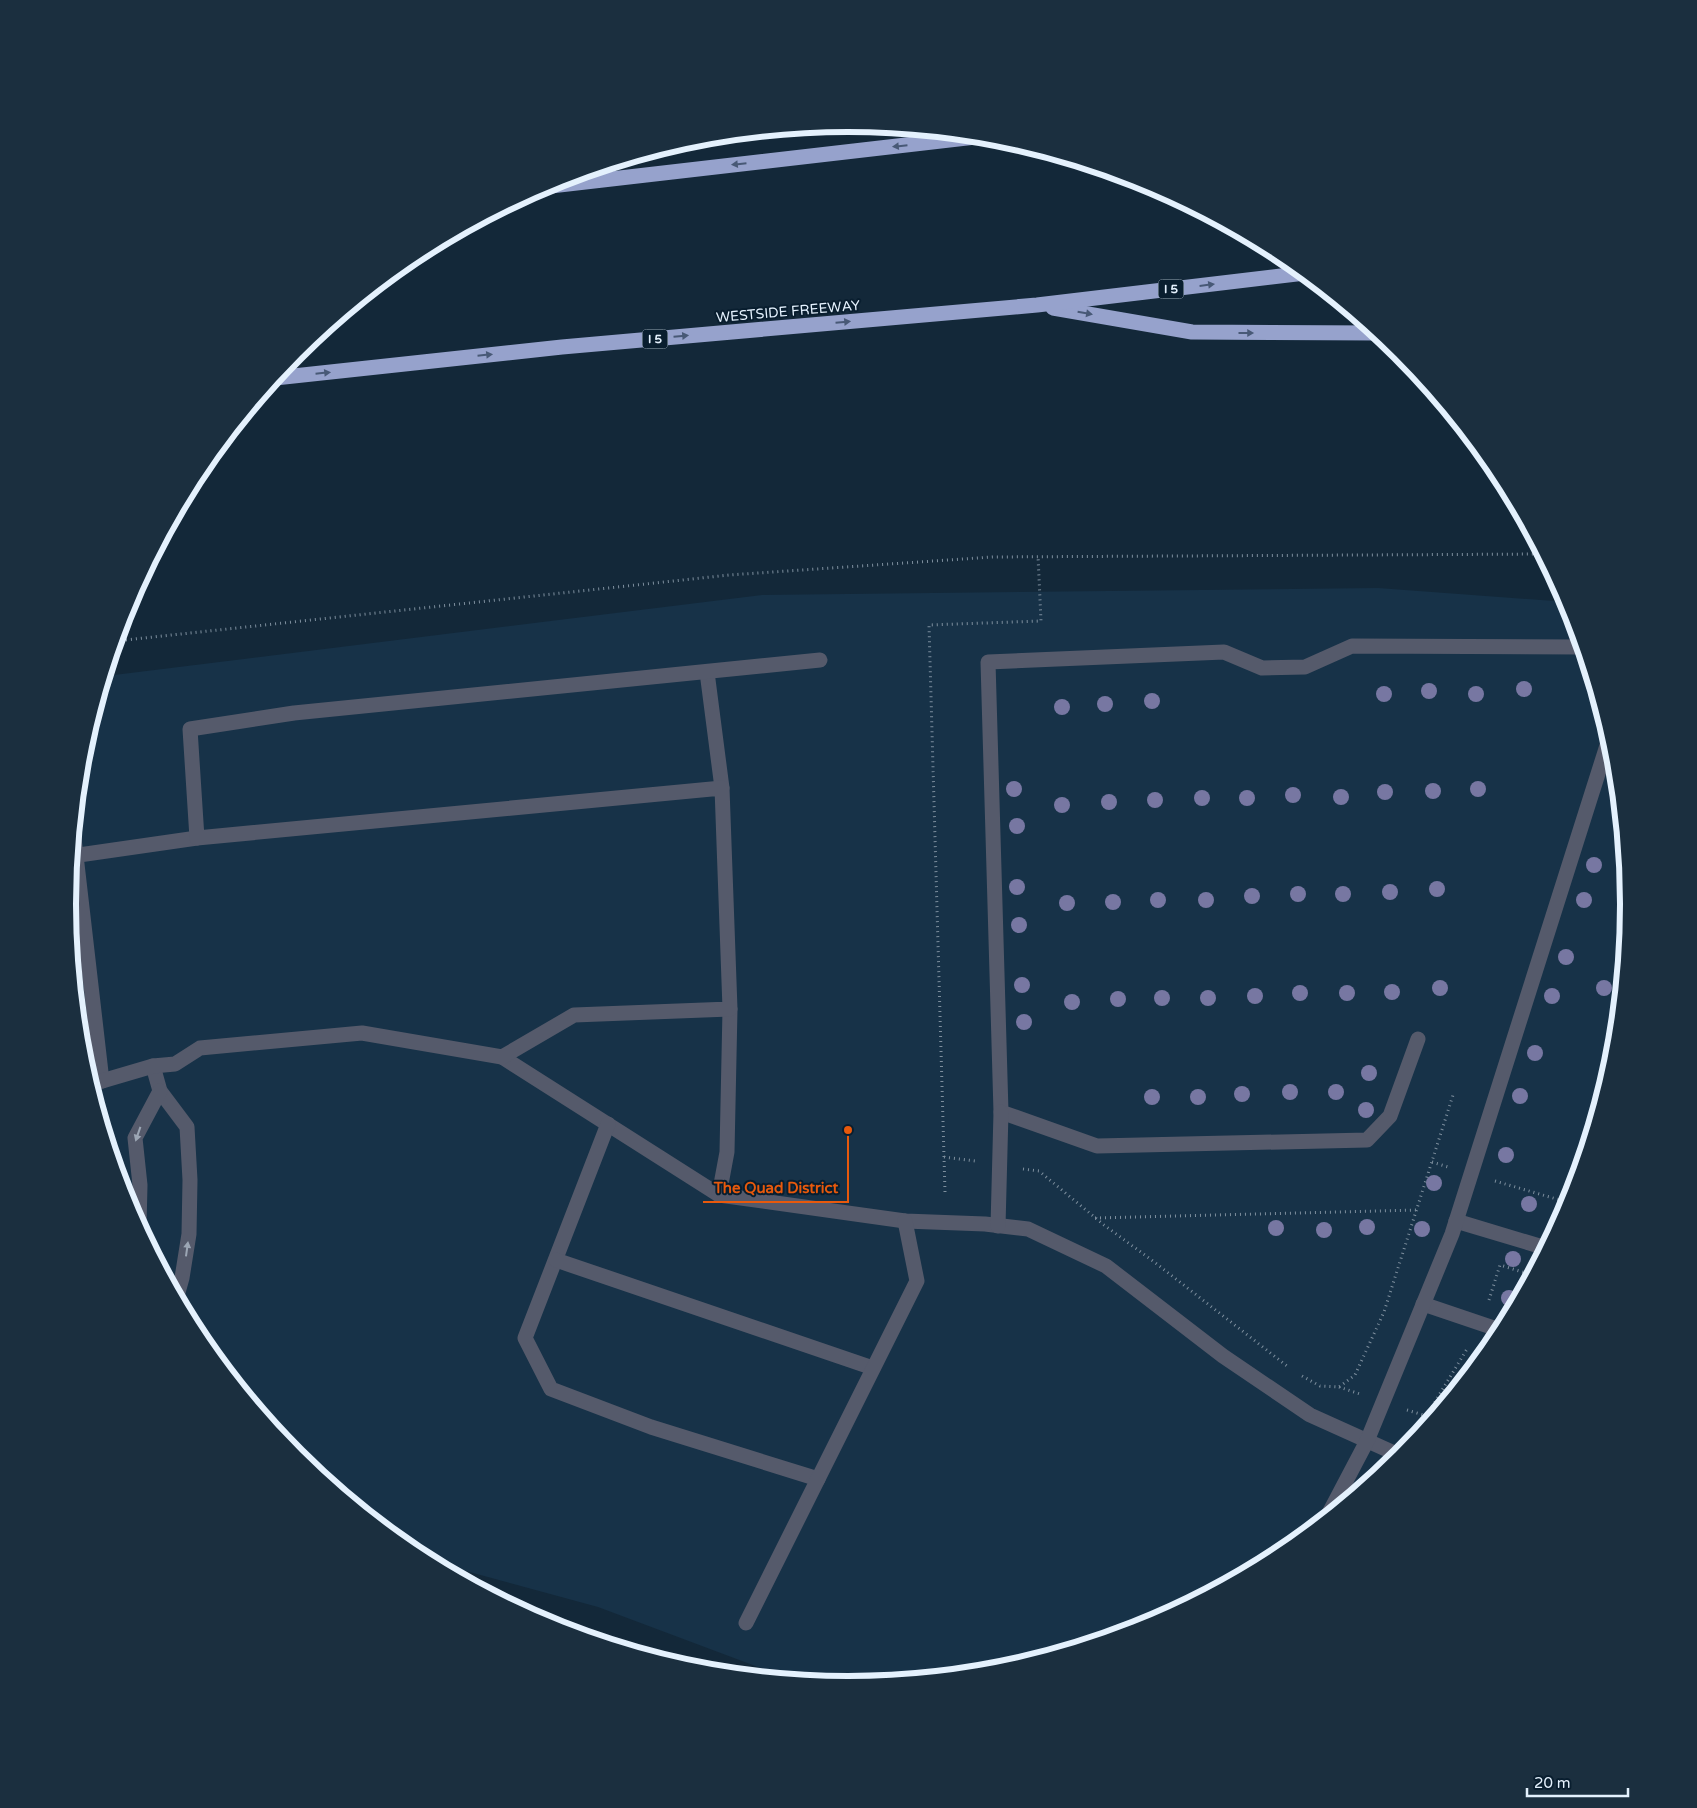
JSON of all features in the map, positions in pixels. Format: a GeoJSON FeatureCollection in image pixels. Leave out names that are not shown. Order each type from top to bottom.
{"type":"FeatureCollection","features":[{"type":"Feature","properties":{"kind":"highway"},"geometry":{"type":"LineString","coordinates":[[573,183],[956,139]]}},
{"type":"Feature","properties":{"kind":"highway","name":"WESTSIDE FREEWAY"},"geometry":{"type":"LineString","coordinates":[[285,377],[562,347],[1037,305],[1295,274]]}},
{"type":"Feature","properties":{"kind":"highway"},"geometry":{"type":"LineString","coordinates":[[1037,305],[1192,332],[1369,333]]}},
{"type":"Feature","properties":{"kind":"street"},"geometry":{"type":"LineString","coordinates":[[998,1226],[1001,1112],[988,662],[1224,652],[1262,668],[1305,667],[1352,646],[1577,647]]}},
{"type":"Feature","properties":{"kind":"street"},"geometry":{"type":"LineString","coordinates":[[197,838],[190,729],[294,713],[820,660]]}},
{"type":"Feature","properties":{"kind":"street"},"geometry":{"type":"LineString","coordinates":[[707,672],[722,788],[730,1009],[727,1152],[719,1195]]}},
{"type":"Feature","properties":{"kind":"street"},"geometry":{"type":"LineString","coordinates":[[1333,1505],[1367,1441],[1456,1221],[1605,751]]}},
{"type":"Feature","properties":{"kind":"street"},"geometry":{"type":"LineString","coordinates":[[78,855],[197,838],[722,788]]}},
{"type":"Feature","properties":{"kind":"street"},"geometry":{"type":"LineString","coordinates":[[77,884],[95,1071]]}},
{"type":"Feature","properties":{"kind":"street"},"geometry":{"type":"LineString","coordinates":[[502,1057],[574,1015],[730,1009]]}},
{"type":"Feature","properties":{"kind":"street"},"geometry":{"type":"LineString","coordinates":[[98,1082],[153,1066],[175,1064],[200,1048],[362,1033],[502,1057],[719,1195],[905,1221],[998,1226],[1028,1230],[1106,1266],[1223,1356],[1310,1416],[1393,1452]]}},
{"type":"Feature","properties":{"kind":"street"},"geometry":{"type":"LineString","coordinates":[[1001,1112],[1097,1146],[1367,1140],[1390,1116],[1418,1039]]}},
{"type":"Feature","properties":{"kind":"street"},"geometry":{"type":"LineString","coordinates":[[153,1066],[160,1091],[187,1127],[190,1180],[189,1234],[179,1288]]}},
{"type":"Feature","properties":{"kind":"street"},"geometry":{"type":"LineString","coordinates":[[140,1211],[140,1186],[135,1138],[160,1091]]}},
{"type":"Feature","properties":{"kind":"street"},"geometry":{"type":"LineString","coordinates":[[608,1124],[525,1338],[552,1389],[651,1427],[818,1479]]}},
{"type":"Feature","properties":{"kind":"street"},"geometry":{"type":"LineString","coordinates":[[746,1623],[917,1281],[905,1221]]}},
{"type":"Feature","properties":{"kind":"street"},"geometry":{"type":"LineString","coordinates":[[1456,1221],[1541,1246]]}},
{"type":"Feature","properties":{"kind":"street"},"geometry":{"type":"LineString","coordinates":[[556,1260],[873,1368]]}},
{"type":"Feature","properties":{"kind":"street"},"geometry":{"type":"LineString","coordinates":[[1423,1304],[1494,1328]]}},
{"type":"Feature","properties":{"kind":"path"},"geometry":{"type":"LineString","coordinates":[[123,640],[729,575],[992,557],[1537,554]]}},
{"type":"Feature","properties":{"kind":"path"},"geometry":{"type":"LineString","coordinates":[[944,1192],[929,625],[1040,621],[1038,556]]}},
{"type":"Feature","properties":{"kind":"path"},"geometry":{"type":"LineString","coordinates":[[1295,1373],[1320,1386],[1338,1387],[1355,1375],[1384,1312],[1454,1092]]}},
{"type":"Feature","properties":{"kind":"path"},"geometry":{"type":"LineString","coordinates":[[944,1157],[1039,1171],[1095,1218],[1288,1367]]}},
{"type":"Feature","properties":{"kind":"path"},"geometry":{"type":"LineString","coordinates":[[1432,1162],[1562,1201]]}},
{"type":"Feature","properties":{"kind":"path"},"geometry":{"type":"LineString","coordinates":[[1095,1218],[1417,1210]]}},
{"type":"Feature","properties":{"kind":"shaded area"},"geometry":{"type":"Polygon","coordinates":[[[1378,588],[1559,601],[1580,656],[1594,704],[1606,753],[1619,853],[1621,904],[1619,955],[1614,1005],[1606,1055],[1580,1152],[1562,1200],[1541,1246],[1517,1290],[1491,1333],[1429,1413],[1395,1450],[1358,1485],[1319,1517],[1235,1573],[1190,1597],[1097,1635],[1048,1650],[949,1670],[899,1675],[798,1675],[773,1672],[598,1607],[454,1568],[378,1517],[339,1485],[302,1450],[236,1374],[206,1333],[156,1246],[135,1200],[117,1152],[103,1104],[91,1055],[83,1005],[78,955],[76,904],[78,853],[83,803],[91,753],[111,675],[762,595],[1378,588]]]}},
{"type":"Feature","properties":{"kind":"place","name":"The Quad District"},"geometry":{"type":"Point","coordinates":[848,1130]}}]}
